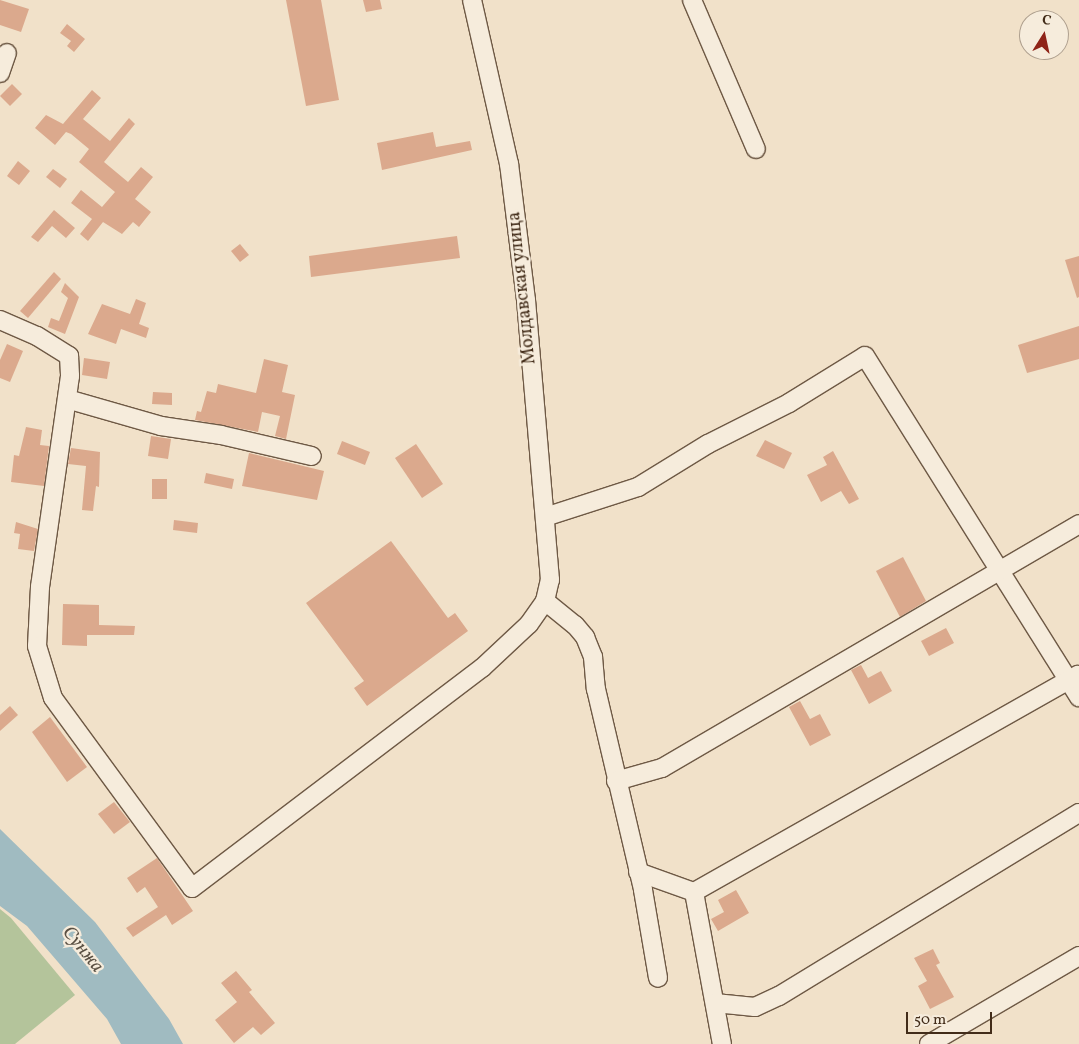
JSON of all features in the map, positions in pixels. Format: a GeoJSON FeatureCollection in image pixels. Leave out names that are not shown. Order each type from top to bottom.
{"type":"FeatureCollection","features":[{"type":"Feature","properties":{"kind":"street","name":"Молдавская улица"},"geometry":{"type":"LineString","coordinates":[[472,0],[509,164],[526,300],[550,580],[545,601]]}},
{"type":"Feature","properties":{"kind":"street"},"geometry":{"type":"LineString","coordinates":[[692,0],[756,149]]}},
{"type":"Feature","properties":{"kind":"street"},"geometry":{"type":"LineString","coordinates":[[0,73],[7,52]]}},
{"type":"Feature","properties":{"kind":"street"},"geometry":{"type":"LineString","coordinates":[[0,320],[36,336],[69,356],[67,399],[40,587],[37,646],[53,698],[192,888],[482,668],[529,624],[545,601],[575,625],[585,637],[593,657],[596,689],[638,872],[658,978]]}},
{"type":"Feature","properties":{"kind":"street"},"geometry":{"type":"LineString","coordinates":[[545,517],[638,487],[708,444],[789,403],[866,356],[1000,571],[1074,677],[1079,697]]}},
{"type":"Feature","properties":{"kind":"street"},"geometry":{"type":"LineString","coordinates":[[67,399],[161,426],[221,435],[312,456]]}},
{"type":"Feature","properties":{"kind":"street"},"geometry":{"type":"LineString","coordinates":[[616,781],[662,768],[1079,524]]}},
{"type":"Feature","properties":{"kind":"street"},"geometry":{"type":"LineString","coordinates":[[638,872],[694,892],[1074,677]]}},
{"type":"Feature","properties":{"kind":"street"},"geometry":{"type":"LineString","coordinates":[[715,1003],[755,1006],[779,996],[1079,813]]}},
{"type":"Feature","properties":{"kind":"street"},"geometry":{"type":"LineString","coordinates":[[694,892],[722,1044]]}},
{"type":"Feature","properties":{"kind":"street"},"geometry":{"type":"LineString","coordinates":[[929,1044],[1079,956]]}},
{"type":"Feature","properties":{"kind":"green space"},"geometry":{"type":"Polygon","coordinates":[[[0,909],[11,918],[75,995],[15,1044],[0,1044],[0,909]]]}},
{"type":"Feature","properties":{"kind":"water","name":"Сунжа"},"geometry":{"type":"Polygon","coordinates":[[[0,829],[95,922],[169,1019],[183,1044],[121,1044],[107,1019],[27,926],[0,906],[0,829]]]}},
{"type":"Feature","properties":{"kind":"building"},"geometry":{"type":"Polygon","coordinates":[[[0,0],[29,9],[21,32],[0,25],[0,0]]]}},
{"type":"Feature","properties":{"kind":"building"},"geometry":{"type":"Polygon","coordinates":[[[286,0],[321,0],[339,100],[306,106],[286,0]]]}},
{"type":"Feature","properties":{"kind":"building"},"geometry":{"type":"Polygon","coordinates":[[[363,0],[380,0],[382,9],[366,12],[363,0]]]}},
{"type":"Feature","properties":{"kind":"building"},"geometry":{"type":"Polygon","coordinates":[[[67,24],[85,39],[74,52],[67,46],[71,41],[60,33],[67,24]]]}},
{"type":"Feature","properties":{"kind":"building"},"geometry":{"type":"Polygon","coordinates":[[[12,84],[22,94],[10,106],[0,96],[12,84]]]}},
{"type":"Feature","properties":{"kind":"building"},"geometry":{"type":"Polygon","coordinates":[[[92,90],[101,98],[83,119],[110,141],[129,118],[135,124],[104,162],[128,182],[141,167],[153,177],[135,199],[151,212],[139,227],[133,222],[122,234],[103,222],[88,241],[80,234],[92,219],[71,203],[81,190],[102,207],[115,192],[79,162],[89,149],[71,134],[66,132],[55,145],[35,128],[46,115],[63,124],[92,90]]]}},
{"type":"Feature","properties":{"kind":"building"},"geometry":{"type":"Polygon","coordinates":[[[433,132],[436,147],[470,141],[472,150],[382,170],[377,143],[433,132]]]}},
{"type":"Feature","properties":{"kind":"building"},"geometry":{"type":"Polygon","coordinates":[[[18,161],[30,171],[19,185],[7,176],[18,161]]]}},
{"type":"Feature","properties":{"kind":"building"},"geometry":{"type":"Polygon","coordinates":[[[53,169],[67,179],[60,188],[46,177],[53,169]]]}},
{"type":"Feature","properties":{"kind":"building"},"geometry":{"type":"Polygon","coordinates":[[[54,210],[75,228],[66,238],[52,226],[38,242],[31,237],[54,210]]]}},
{"type":"Feature","properties":{"kind":"building"},"geometry":{"type":"Polygon","coordinates":[[[457,236],[460,258],[311,277],[309,256],[457,236]]]}},
{"type":"Feature","properties":{"kind":"building"},"geometry":{"type":"Polygon","coordinates":[[[240,244],[249,255],[240,262],[231,251],[240,244]]]}},
{"type":"Feature","properties":{"kind":"building"},"geometry":{"type":"Polygon","coordinates":[[[1079,256],[1079,297],[1077,298],[1065,260],[1079,256]]]}},
{"type":"Feature","properties":{"kind":"building"},"geometry":{"type":"Polygon","coordinates":[[[54,272],[61,279],[28,318],[20,311],[54,272]]]}},
{"type":"Feature","properties":{"kind":"building"},"geometry":{"type":"Polygon","coordinates":[[[65,283],[79,297],[65,334],[48,327],[51,318],[59,321],[68,298],[61,292],[65,283]]]}},
{"type":"Feature","properties":{"kind":"building"},"geometry":{"type":"Polygon","coordinates":[[[136,299],[146,303],[139,324],[149,328],[146,338],[121,329],[116,344],[88,334],[102,304],[130,314],[136,299]]]}},
{"type":"Feature","properties":{"kind":"building"},"geometry":{"type":"Polygon","coordinates":[[[1079,326],[1079,359],[1027,373],[1018,345],[1079,326]]]}},
{"type":"Feature","properties":{"kind":"building"},"geometry":{"type":"Polygon","coordinates":[[[7,344],[23,351],[10,382],[0,378],[0,360],[7,344]]]}},
{"type":"Feature","properties":{"kind":"building"},"geometry":{"type":"Polygon","coordinates":[[[84,358],[110,362],[107,379],[82,375],[84,358]]]}},
{"type":"Feature","properties":{"kind":"building"},"geometry":{"type":"Polygon","coordinates":[[[264,359],[288,365],[282,392],[295,395],[286,439],[275,436],[280,416],[262,412],[258,432],[195,420],[197,411],[201,412],[207,391],[216,393],[218,384],[256,393],[264,359]]]}},
{"type":"Feature","properties":{"kind":"building"},"geometry":{"type":"Polygon","coordinates":[[[153,392],[172,393],[172,405],[152,404],[153,392]]]}},
{"type":"Feature","properties":{"kind":"building"},"geometry":{"type":"Polygon","coordinates":[[[26,427],[42,430],[40,445],[49,446],[44,486],[11,482],[14,455],[19,456],[26,427]]]}},
{"type":"Feature","properties":{"kind":"building"},"geometry":{"type":"Polygon","coordinates":[[[151,436],[171,439],[168,459],[148,456],[151,436]]]}},
{"type":"Feature","properties":{"kind":"building"},"geometry":{"type":"Polygon","coordinates":[[[765,440],[792,453],[784,469],[756,456],[765,440]]]}},
{"type":"Feature","properties":{"kind":"building"},"geometry":{"type":"Polygon","coordinates":[[[342,441],[370,452],[365,465],[337,454],[342,441]]]}},
{"type":"Feature","properties":{"kind":"building"},"geometry":{"type":"Polygon","coordinates":[[[416,444],[443,484],[422,498],[395,458],[416,444]]]}},
{"type":"Feature","properties":{"kind":"building"},"geometry":{"type":"Polygon","coordinates":[[[71,448],[100,452],[99,487],[96,486],[93,511],[82,510],[86,466],[68,464],[71,448]]]}},
{"type":"Feature","properties":{"kind":"building"},"geometry":{"type":"Polygon","coordinates":[[[833,451],[859,499],[849,504],[841,491],[821,502],[807,475],[827,465],[823,457],[833,451]]]}},
{"type":"Feature","properties":{"kind":"building"},"geometry":{"type":"Polygon","coordinates":[[[249,453],[324,471],[317,500],[242,486],[249,453]]]}},
{"type":"Feature","properties":{"kind":"building"},"geometry":{"type":"Polygon","coordinates":[[[206,473],[234,479],[232,489],[204,483],[206,473]]]}},
{"type":"Feature","properties":{"kind":"building"},"geometry":{"type":"Polygon","coordinates":[[[152,479],[167,479],[167,499],[152,499],[152,479]]]}},
{"type":"Feature","properties":{"kind":"building"},"geometry":{"type":"Polygon","coordinates":[[[174,520],[198,523],[197,533],[173,530],[174,520]]]}},
{"type":"Feature","properties":{"kind":"building"},"geometry":{"type":"Polygon","coordinates":[[[16,522],[38,529],[34,551],[18,549],[20,534],[14,533],[16,522]]]}},
{"type":"Feature","properties":{"kind":"building"},"geometry":{"type":"Polygon","coordinates":[[[391,541],[448,618],[455,613],[468,631],[367,706],[354,688],[364,681],[306,603],[391,541]]]}},
{"type":"Feature","properties":{"kind":"building"},"geometry":{"type":"Polygon","coordinates":[[[903,557],[926,601],[900,617],[876,571],[903,557]]]}},
{"type":"Feature","properties":{"kind":"building"},"geometry":{"type":"Polygon","coordinates":[[[63,604],[99,605],[99,625],[135,626],[134,635],[87,635],[87,646],[62,645],[63,604]]]}},
{"type":"Feature","properties":{"kind":"building"},"geometry":{"type":"Polygon","coordinates":[[[946,628],[954,643],[929,656],[921,641],[946,628]]]}},
{"type":"Feature","properties":{"kind":"building"},"geometry":{"type":"Polygon","coordinates":[[[861,665],[868,678],[881,671],[892,691],[869,704],[851,670],[861,665]]]}},
{"type":"Feature","properties":{"kind":"building"},"geometry":{"type":"Polygon","coordinates":[[[800,701],[810,719],[820,714],[831,735],[810,746],[789,707],[800,701]]]}},
{"type":"Feature","properties":{"kind":"building"},"geometry":{"type":"Polygon","coordinates":[[[10,706],[18,715],[0,731],[0,715],[10,706]]]}},
{"type":"Feature","properties":{"kind":"building"},"geometry":{"type":"Polygon","coordinates":[[[50,717],[87,767],[67,782],[32,732],[50,717]]]}},
{"type":"Feature","properties":{"kind":"building"},"geometry":{"type":"Polygon","coordinates":[[[114,802],[130,822],[114,834],[98,814],[114,802]]]}},
{"type":"Feature","properties":{"kind":"building"},"geometry":{"type":"Polygon","coordinates":[[[157,858],[193,911],[172,925],[166,915],[133,937],[126,928],[158,907],[145,887],[137,893],[127,878],[157,858]]]}},
{"type":"Feature","properties":{"kind":"building"},"geometry":{"type":"Polygon","coordinates":[[[736,890],[749,913],[718,931],[711,919],[724,912],[718,900],[736,890]]]}},
{"type":"Feature","properties":{"kind":"building"},"geometry":{"type":"Polygon","coordinates":[[[933,949],[940,963],[936,965],[954,997],[930,1009],[918,986],[927,981],[914,958],[933,949]]]}},
{"type":"Feature","properties":{"kind":"building"},"geometry":{"type":"Polygon","coordinates":[[[236,971],[252,990],[249,992],[275,1023],[261,1035],[253,1027],[234,1043],[215,1020],[237,1002],[221,983],[236,971]]]}}]}
